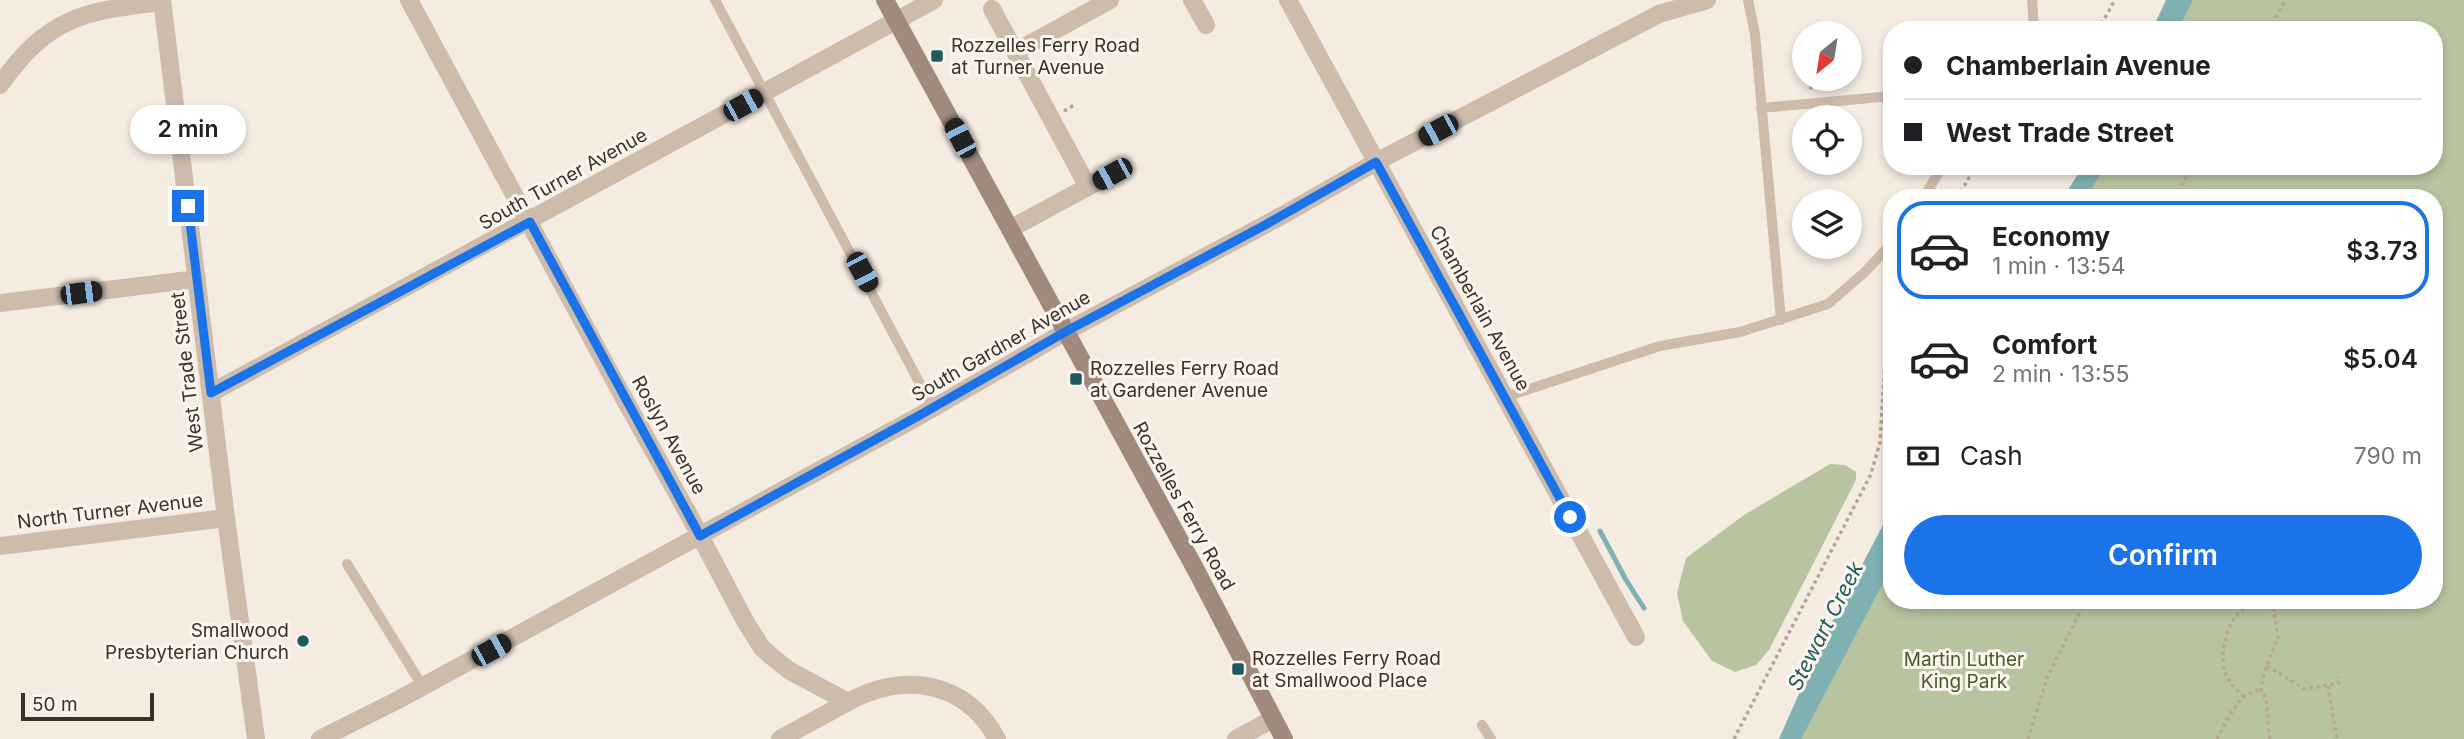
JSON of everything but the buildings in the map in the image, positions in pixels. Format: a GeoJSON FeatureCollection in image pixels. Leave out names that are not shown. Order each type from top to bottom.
{"type":"FeatureCollection","features":[{"type":"Feature","properties":{"kind":"street","name":"Roslyn Avenue"},"geometry":{"type":"LineString","coordinates":[[409,0],[744,621],[762,648],[790,671],[848,702]]}},
{"type":"Feature","properties":{"kind":"street","name":"Rozzelles Ferry Road"},"geometry":{"type":"LineString","coordinates":[[885,0],[1197,572],[1284,739]]}},
{"type":"Feature","properties":{"kind":"street","name":"South Turner Avenue"},"geometry":{"type":"LineString","coordinates":[[211,393],[530,222],[934,0]]}},
{"type":"Feature","properties":{"kind":"street"},"geometry":{"type":"LineString","coordinates":[[1015,52],[1110,0]]}},
{"type":"Feature","properties":{"kind":"street"},"geometry":{"type":"LineString","coordinates":[[1192,0],[1206,25]]}},
{"type":"Feature","properties":{"kind":"street","name":"Chamberlain Avenue"},"geometry":{"type":"LineString","coordinates":[[1288,0],[1636,637]]}},
{"type":"Feature","properties":{"kind":"street"},"geometry":{"type":"LineString","coordinates":[[0,85],[24,54],[60,24],[84,14],[162,1]]}},
{"type":"Feature","properties":{"kind":"street","name":"West Trade Street"},"geometry":{"type":"LineString","coordinates":[[162,1],[256,739]]}},
{"type":"Feature","properties":{"kind":"street","name":"South Gardner Avenue"},"geometry":{"type":"LineString","coordinates":[[320,739],[423,687],[700,536],[1376,162],[1659,14],[1699,1]]}},
{"type":"Feature","properties":{"kind":"street"},"geometry":{"type":"LineString","coordinates":[[992,9],[1088,187]]}},
{"type":"Feature","properties":{"kind":"street"},"geometry":{"type":"LineString","coordinates":[[1010,229],[1117,171]]}},
{"type":"Feature","properties":{"kind":"street"},"geometry":{"type":"LineString","coordinates":[[0,303],[197,279]]}},
{"type":"Feature","properties":{"kind":"street","name":"North Turner Avenue"},"geometry":{"type":"LineString","coordinates":[[0,545],[226,518]]}},
{"type":"Feature","properties":{"kind":"street"},"geometry":{"type":"LineString","coordinates":[[780,739],[869,691],[909,684],[932,687],[954,695],[972,707],[997,739]]}},
{"type":"Feature","properties":{"kind":"street"},"geometry":{"type":"LineString","coordinates":[[1236,739],[1273,719]]}},
{"type":"Feature","properties":{"kind":"lane"},"geometry":{"type":"LineString","coordinates":[[715,0],[933,408]]}},
{"type":"Feature","properties":{"kind":"lane"},"geometry":{"type":"LineString","coordinates":[[1748,0],[1755,34],[1781,320]]}},
{"type":"Feature","properties":{"kind":"lane"},"geometry":{"type":"LineString","coordinates":[[2032,0],[2033,21]]}},
{"type":"Feature","properties":{"kind":"lane"},"geometry":{"type":"LineString","coordinates":[[1761,107],[1883,97]]}},
{"type":"Feature","properties":{"kind":"lane"},"geometry":{"type":"LineString","coordinates":[[1505,397],[1660,346],[1740,332],[1828,304],[1883,253]]}},
{"type":"Feature","properties":{"kind":"lane"},"geometry":{"type":"LineString","coordinates":[[347,564],[423,687]]}},
{"type":"Feature","properties":{"kind":"lane"},"geometry":{"type":"LineString","coordinates":[[1482,724],[1491,739]]}},
{"type":"Feature","properties":{"kind":"path"},"geometry":{"type":"LineString","coordinates":[[2103,21],[2115,0]]}},
{"type":"Feature","properties":{"kind":"path"},"geometry":{"type":"LineString","coordinates":[[2274,21],[2286,0]]}},
{"type":"Feature","properties":{"kind":"path"},"geometry":{"type":"LineString","coordinates":[[1734,739],[1871,474],[1880,442],[1883,394]]}},
{"type":"Feature","properties":{"kind":"path"},"geometry":{"type":"LineString","coordinates":[[2028,739],[2047,678],[2082,609]]}},
{"type":"Feature","properties":{"kind":"path"},"geometry":{"type":"LineString","coordinates":[[2244,609],[2238,613],[2231,624],[2223,665],[2227,678],[2244,696]]}},
{"type":"Feature","properties":{"kind":"path"},"geometry":{"type":"LineString","coordinates":[[2270,739],[2266,699],[2261,690],[2278,636],[2274,609]]}},
{"type":"Feature","properties":{"kind":"path"},"geometry":{"type":"LineString","coordinates":[[2267,666],[2305,689],[2339,683],[2338,677]]}},
{"type":"Feature","properties":{"kind":"path"},"geometry":{"type":"LineString","coordinates":[[2328,685],[2337,739]]}},
{"type":"Feature","properties":{"kind":"path"},"geometry":{"type":"LineString","coordinates":[[2217,739],[2244,696],[2261,690]]}},
{"type":"Feature","properties":{"kind":"green space","name":"Martin Luther King Park"},"geometry":{"type":"Polygon","coordinates":[[[2180,0],[2464,0],[2464,739],[1786,739],[1883,546],[1883,609],[2443,609],[2443,189],[2080,189],[2090,175],[2443,175],[2443,21],[2170,21],[2180,0]]]}},
{"type":"Feature","properties":{"kind":"green space"},"geometry":{"type":"Polygon","coordinates":[[[1830,464],[1845,465],[1856,472],[1856,480],[1769,650],[1756,665],[1735,672],[1712,661],[1683,621],[1677,593],[1686,558],[1744,515],[1830,464]]]}},
{"type":"Feature","properties":{"kind":"water"},"geometry":{"type":"Polygon","coordinates":[[[2166,0],[2193,0],[2182,21],[2156,21],[2166,0]]]}},
{"type":"Feature","properties":{"kind":"water"},"geometry":{"type":"Polygon","coordinates":[[[2077,175],[2100,175],[2091,189],[2069,189],[2077,175]]]}},
{"type":"Feature","properties":{"kind":"water"},"geometry":{"type":"Polygon","coordinates":[[[1883,525],[1883,583],[1801,739],[1779,739],[1823,639],[1883,525]]]}},
{"type":"Feature","properties":{"kind":"waterway"},"geometry":{"type":"LineString","coordinates":[[1600,531],[1644,608]]}},
{"type":"Feature","properties":{"kind":"place","name":"Rozzelles Ferry Road at Turner Avenue"},"geometry":{"type":"Point","coordinates":[937,56]}},
{"type":"Feature","properties":{"kind":"place","name":"Rozzelles Ferry Road at Gardener Avenue"},"geometry":{"type":"Point","coordinates":[1076,379]}},
{"type":"Feature","properties":{"kind":"place","name":"Smallwood Presbyterian Church"},"geometry":{"type":"Point","coordinates":[303,641]}},
{"type":"Feature","properties":{"kind":"place","name":"Rozzelles Ferry Road at Smallwood Place"},"geometry":{"type":"Point","coordinates":[1238,669]}},
{"type":"Feature","properties":{"kind":"route"},"geometry":{"type":"LineString","coordinates":[[188,206],[211,393],[530,222],[700,536],[1376,162],[1570,517]]}},
{"type":"Feature","properties":{"kind":"water label","name":"Stewart Creek"},"geometry":{"type":"Point","coordinates":[1825,626]}}]}
